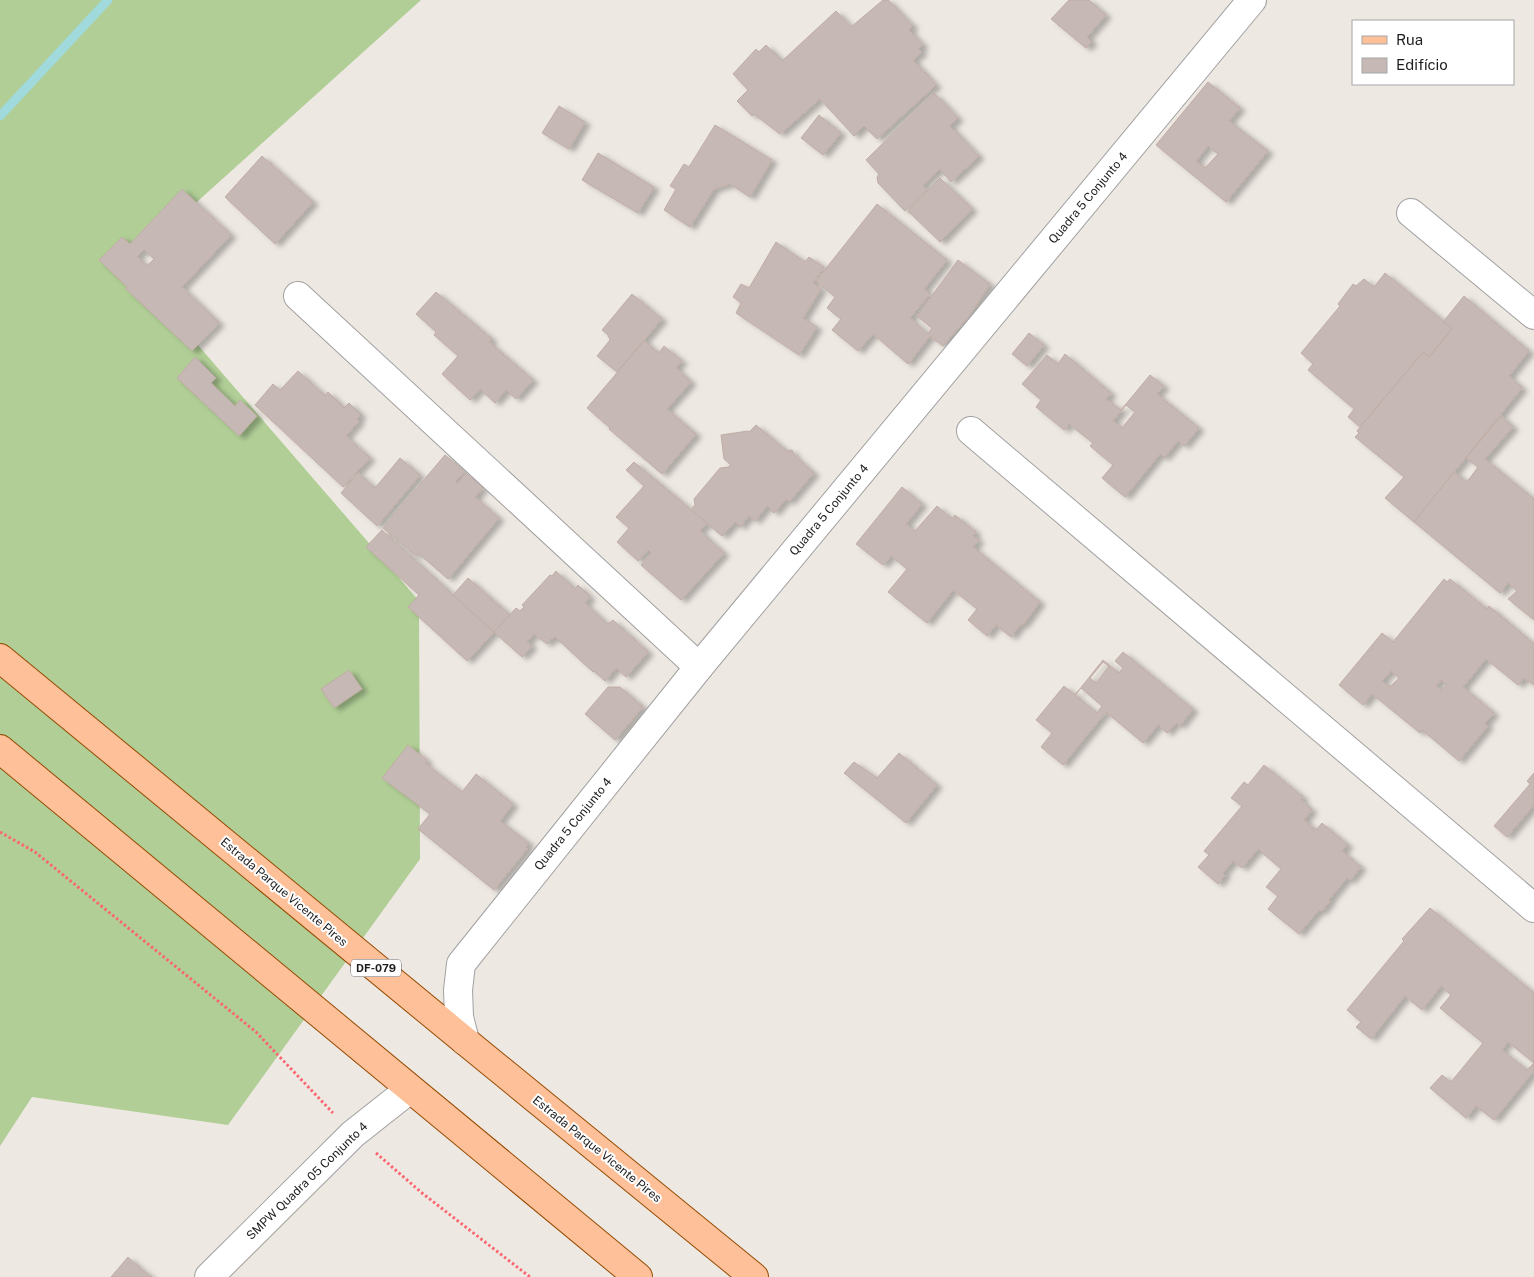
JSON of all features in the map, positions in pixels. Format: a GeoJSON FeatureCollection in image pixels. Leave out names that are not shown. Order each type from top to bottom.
{"type":"FeatureCollection","features":[{"type":"Feature","properties":{"kind":"main road","name":"Estrada Parque Vicente Pires"},"geometry":{"type":"LineString","coordinates":[[0,658],[464,1041],[754,1277]]}},
{"type":"Feature","properties":{"kind":"main road"},"geometry":{"type":"LineString","coordinates":[[0,749],[638,1277]]}},
{"type":"Feature","properties":{"kind":"street","name":"Quadra 5 Conjunto 4"},"geometry":{"type":"LineString","coordinates":[[464,1041],[459,1017],[458,990],[461,964],[699,667],[1252,0]]}},
{"type":"Feature","properties":{"kind":"street"},"geometry":{"type":"LineString","coordinates":[[1411,213],[1534,315]]}},
{"type":"Feature","properties":{"kind":"street"},"geometry":{"type":"LineString","coordinates":[[298,296],[699,667]]}},
{"type":"Feature","properties":{"kind":"street"},"geometry":{"type":"LineString","coordinates":[[971,431],[1534,908]]}},
{"type":"Feature","properties":{"kind":"street","name":"SMPW Quadra 05 Conjunto 4"},"geometry":{"type":"LineString","coordinates":[[209,1277],[353,1134],[410,1089]]}},
{"type":"Feature","properties":{"kind":"path"},"geometry":{"type":"LineString","coordinates":[[0,832],[35,852],[256,1032],[353,1134],[422,1193],[530,1277]]}},
{"type":"Feature","properties":{"kind":"green space"},"geometry":{"type":"Polygon","coordinates":[[[0,0],[421,0],[128,264],[419,601],[420,859],[228,1125],[32,1097],[0,1146],[0,0]]]}},
{"type":"Feature","properties":{"kind":"building"},"geometry":{"type":"Polygon","coordinates":[[[883,0],[888,0],[913,26],[909,30],[923,45],[919,49],[922,52],[913,60],[936,85],[877,139],[864,126],[854,136],[820,99],[780,134],[754,114],[752,116],[737,101],[748,90],[733,74],[756,49],[759,52],[766,45],[782,61],[836,11],[851,27],[883,0]]]}},
{"type":"Feature","properties":{"kind":"building"},"geometry":{"type":"Polygon","coordinates":[[[1069,0],[1089,0],[1106,15],[1087,37],[1092,42],[1086,48],[1051,19],[1069,0]]]}},
{"type":"Feature","properties":{"kind":"building"},"geometry":{"type":"Polygon","coordinates":[[[1208,82],[1240,108],[1229,121],[1268,151],[1226,202],[1156,145],[1208,82]],[[1208,146],[1196,161],[1205,168],[1218,154],[1208,146]]]}},
{"type":"Feature","properties":{"kind":"building"},"geometry":{"type":"Polygon","coordinates":[[[934,93],[958,118],[950,126],[979,156],[951,182],[940,169],[923,185],[927,190],[905,211],[878,183],[877,177],[879,174],[866,160],[934,93]]]}},
{"type":"Feature","properties":{"kind":"building"},"geometry":{"type":"Polygon","coordinates":[[[559,106],[585,122],[569,149],[542,133],[559,106]]]}},
{"type":"Feature","properties":{"kind":"building"},"geometry":{"type":"Polygon","coordinates":[[[819,115],[841,133],[823,155],[801,138],[819,115]]]}},
{"type":"Feature","properties":{"kind":"building"},"geometry":{"type":"Polygon","coordinates":[[[715,125],[772,160],[750,197],[730,184],[714,189],[690,227],[664,210],[676,189],[670,186],[684,164],[689,167],[715,125]]]}},
{"type":"Feature","properties":{"kind":"building"},"geometry":{"type":"Polygon","coordinates":[[[598,153],[654,187],[638,213],[582,180],[598,153]]]}},
{"type":"Feature","properties":{"kind":"building"},"geometry":{"type":"Polygon","coordinates":[[[262,156],[313,202],[275,244],[225,197],[262,156]]]}},
{"type":"Feature","properties":{"kind":"building"},"geometry":{"type":"Polygon","coordinates":[[[940,178],[972,209],[940,242],[908,211],[940,178]]]}},
{"type":"Feature","properties":{"kind":"building"},"geometry":{"type":"Polygon","coordinates":[[[182,189],[231,235],[182,287],[219,323],[192,351],[126,289],[127,287],[99,260],[122,237],[130,244],[182,189]],[[144,250],[137,257],[147,266],[154,259],[144,250]]]}},
{"type":"Feature","properties":{"kind":"building"},"geometry":{"type":"Polygon","coordinates":[[[877,204],[947,260],[924,289],[930,294],[910,318],[928,334],[932,328],[917,316],[958,260],[990,284],[968,317],[943,346],[930,336],[908,364],[873,334],[858,351],[832,330],[841,319],[827,308],[835,297],[816,281],[877,204]]]}},
{"type":"Feature","properties":{"kind":"building"},"geometry":{"type":"Polygon","coordinates":[[[776,242],[805,262],[809,257],[824,267],[813,283],[821,289],[803,318],[817,327],[799,355],[736,313],[741,303],[733,297],[741,284],[749,288],[776,242]]]}},
{"type":"Feature","properties":{"kind":"building"},"geometry":{"type":"Polygon","coordinates":[[[1385,273],[1452,328],[1429,357],[1423,352],[1360,427],[1348,417],[1354,409],[1308,370],[1313,364],[1301,353],[1340,306],[1338,304],[1353,284],[1356,286],[1364,279],[1374,287],[1385,273]]]}},
{"type":"Feature","properties":{"kind":"building"},"geometry":{"type":"Polygon","coordinates":[[[436,292],[492,339],[489,342],[533,380],[516,399],[506,390],[495,403],[480,389],[470,400],[442,374],[458,356],[434,335],[436,332],[416,314],[436,292]]]}},
{"type":"Feature","properties":{"kind":"building"},"geometry":{"type":"Polygon","coordinates":[[[632,294],[662,319],[617,372],[597,356],[610,340],[608,335],[602,330],[632,294]]]}},
{"type":"Feature","properties":{"kind":"building"},"geometry":{"type":"Polygon","coordinates":[[[1464,296],[1529,351],[1509,376],[1522,388],[1414,522],[1385,498],[1404,477],[1355,437],[1359,433],[1357,431],[1423,352],[1429,357],[1444,339],[1452,328],[1443,322],[1464,296]]]}},
{"type":"Feature","properties":{"kind":"building"},"geometry":{"type":"Polygon","coordinates":[[[1029,333],[1044,345],[1027,366],[1012,354],[1029,333]]]}},
{"type":"Feature","properties":{"kind":"building"},"geometry":{"type":"Polygon","coordinates":[[[644,341],[659,353],[664,346],[682,361],[676,368],[691,382],[667,409],[696,434],[662,474],[587,408],[644,341]]]}},
{"type":"Feature","properties":{"kind":"building"},"geometry":{"type":"Polygon","coordinates":[[[1065,354],[1111,393],[1106,399],[1121,410],[1150,375],[1164,386],[1157,394],[1199,428],[1184,446],[1178,441],[1164,458],[1160,454],[1125,497],[1102,478],[1113,465],[1090,446],[1093,443],[1069,424],[1064,430],[1036,407],[1041,400],[1022,384],[1047,355],[1058,364],[1065,354]],[[1126,405],[1113,421],[1122,428],[1135,412],[1126,405]]]}},
{"type":"Feature","properties":{"kind":"building"},"geometry":{"type":"Polygon","coordinates":[[[195,357],[216,378],[211,383],[235,406],[240,400],[257,416],[239,436],[177,378],[195,357]]]}},
{"type":"Feature","properties":{"kind":"building"},"geometry":{"type":"Polygon","coordinates":[[[298,371],[325,396],[328,392],[344,408],[349,403],[361,415],[357,419],[359,421],[346,436],[370,458],[343,487],[255,405],[273,384],[280,390],[298,371]]]}},
{"type":"Feature","properties":{"kind":"building"},"geometry":{"type":"Polygon","coordinates":[[[1501,416],[1513,427],[1485,459],[1534,499],[1534,620],[1508,599],[1517,591],[1508,583],[1500,593],[1414,522],[1454,472],[1467,482],[1478,467],[1466,458],[1501,416]]]}},
{"type":"Feature","properties":{"kind":"building"},"geometry":{"type":"Polygon","coordinates":[[[756,425],[787,451],[792,450],[795,456],[814,473],[789,502],[786,499],[774,513],[767,506],[755,521],[749,516],[740,527],[735,522],[722,536],[691,510],[695,505],[694,499],[720,468],[731,465],[724,459],[721,435],[749,432],[756,425]]]}},
{"type":"Feature","properties":{"kind":"building"},"geometry":{"type":"Polygon","coordinates":[[[445,455],[463,470],[463,474],[456,481],[458,483],[466,473],[483,488],[475,497],[499,518],[448,579],[418,553],[416,556],[383,528],[445,455]]]}},
{"type":"Feature","properties":{"kind":"building"},"geometry":{"type":"Polygon","coordinates":[[[400,458],[420,475],[377,526],[341,493],[358,473],[375,488],[400,458]]]}},
{"type":"Feature","properties":{"kind":"building"},"geometry":{"type":"Polygon","coordinates":[[[634,462],[707,523],[700,531],[724,553],[681,600],[641,565],[651,553],[648,550],[638,561],[617,542],[629,528],[616,517],[644,486],[626,470],[634,462]]]}},
{"type":"Feature","properties":{"kind":"building"},"geometry":{"type":"Polygon","coordinates":[[[902,487],[922,504],[906,524],[915,531],[937,506],[952,519],[955,515],[976,532],[973,536],[979,540],[973,547],[1040,602],[1023,625],[1021,624],[1011,637],[996,625],[987,636],[968,620],[977,609],[953,590],[927,623],[888,592],[907,569],[891,556],[883,565],[856,544],[902,487]]]}},
{"type":"Feature","properties":{"kind":"building"},"geometry":{"type":"Polygon","coordinates":[[[382,530],[494,632],[467,661],[408,607],[419,595],[366,547],[382,530]]]}},
{"type":"Feature","properties":{"kind":"building"},"geometry":{"type":"Polygon","coordinates":[[[556,571],[575,589],[578,585],[590,597],[585,603],[606,623],[608,624],[613,620],[648,652],[626,677],[616,668],[605,681],[555,637],[547,644],[534,634],[527,642],[532,646],[522,657],[494,632],[516,608],[520,611],[524,607],[522,605],[556,571]]]}},
{"type":"Feature","properties":{"kind":"building"},"geometry":{"type":"Polygon","coordinates":[[[468,578],[510,615],[494,632],[453,595],[468,578]]]}},
{"type":"Feature","properties":{"kind":"building"},"geometry":{"type":"Polygon","coordinates":[[[1444,579],[1447,582],[1450,579],[1487,609],[1489,606],[1534,644],[1534,685],[1524,678],[1518,685],[1486,659],[1463,687],[1494,713],[1485,723],[1488,726],[1459,761],[1422,730],[1420,733],[1372,694],[1363,705],[1339,685],[1382,633],[1393,642],[1444,579]],[[1391,671],[1382,681],[1390,687],[1399,678],[1391,671]],[[1441,680],[1436,686],[1442,691],[1447,684],[1441,680]]]}},
{"type":"Feature","properties":{"kind":"building"},"geometry":{"type":"Polygon","coordinates":[[[1123,652],[1193,709],[1180,726],[1176,723],[1167,733],[1158,725],[1143,743],[1106,712],[1063,765],[1041,747],[1052,733],[1036,720],[1064,686],[1075,695],[1103,660],[1119,673],[1123,668],[1115,661],[1123,652]],[[1103,662],[1090,678],[1096,683],[1109,666],[1103,662]],[[1081,688],[1075,695],[1097,713],[1102,706],[1081,688]]]}},
{"type":"Feature","properties":{"kind":"building"},"geometry":{"type":"Polygon","coordinates":[[[349,670],[362,689],[334,708],[321,689],[349,670]]]}},
{"type":"Feature","properties":{"kind":"building"},"geometry":{"type":"Polygon","coordinates":[[[608,687],[620,687],[643,707],[615,740],[585,714],[608,687]]]}},
{"type":"Feature","properties":{"kind":"building"},"geometry":{"type":"Polygon","coordinates":[[[408,745],[427,760],[425,763],[462,792],[476,774],[513,804],[500,821],[529,843],[526,847],[527,849],[494,890],[418,829],[430,814],[382,778],[408,745]]]}},
{"type":"Feature","properties":{"kind":"building"},"geometry":{"type":"Polygon","coordinates":[[[899,753],[937,785],[906,823],[844,773],[854,762],[877,778],[899,753]]]}},
{"type":"Feature","properties":{"kind":"building"},"geometry":{"type":"Polygon","coordinates":[[[1264,765],[1303,797],[1301,800],[1312,810],[1304,820],[1316,830],[1322,823],[1348,845],[1342,851],[1361,867],[1350,881],[1347,878],[1321,912],[1319,910],[1299,934],[1268,909],[1278,896],[1266,887],[1281,869],[1258,849],[1242,868],[1233,861],[1223,873],[1225,875],[1218,884],[1198,867],[1209,855],[1204,851],[1242,806],[1231,798],[1244,782],[1248,785],[1264,765]]]}},
{"type":"Feature","properties":{"kind":"building"},"geometry":{"type":"Polygon","coordinates":[[[1534,773],[1534,805],[1507,837],[1494,826],[1530,784],[1527,781],[1534,773]]]}},
{"type":"Feature","properties":{"kind":"building"},"geometry":{"type":"Polygon","coordinates":[[[1430,908],[1534,993],[1534,1063],[1534,1071],[1494,1120],[1476,1106],[1466,1118],[1430,1088],[1442,1075],[1451,1082],[1483,1043],[1440,1008],[1451,995],[1441,986],[1422,1010],[1405,996],[1371,1039],[1356,1027],[1361,1022],[1347,1010],[1404,941],[1402,939],[1430,908]],[[1508,1042],[1502,1050],[1527,1070],[1534,1063],[1508,1042]]]}},
{"type":"Feature","properties":{"kind":"building"},"geometry":{"type":"Polygon","coordinates":[[[128,1257],[141,1269],[152,1277],[111,1277],[128,1257]]]}},
{"type":"Feature","properties":{"kind":"waterway"},"geometry":{"type":"LineString","coordinates":[[0,116],[108,0]]}}]}
